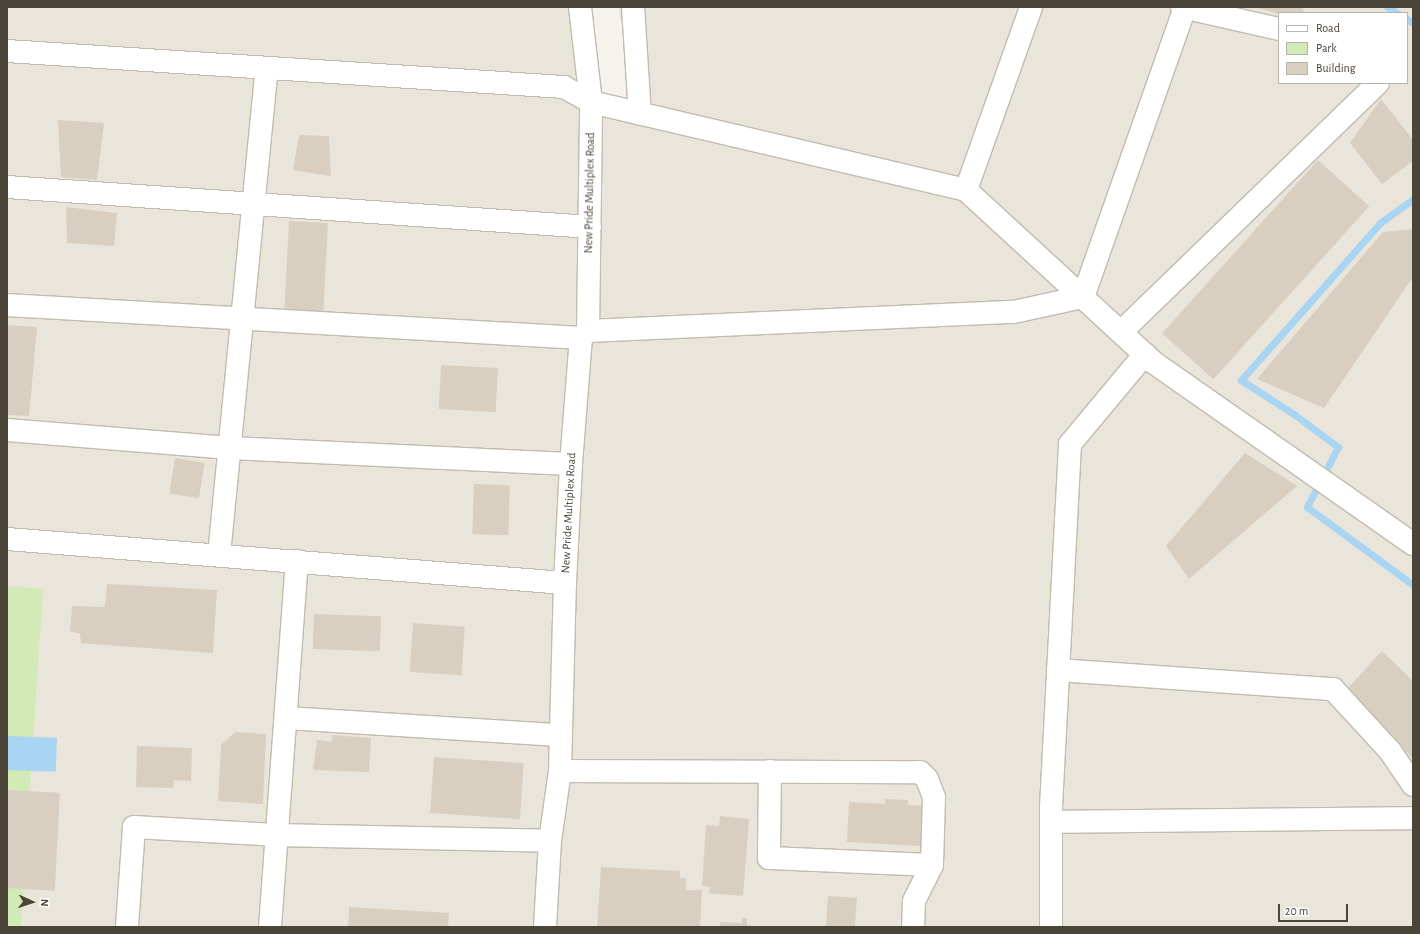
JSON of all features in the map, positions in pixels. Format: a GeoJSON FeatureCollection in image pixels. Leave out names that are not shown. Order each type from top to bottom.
{"type":"FeatureCollection","features":[{"type":"Feature","properties":{"kind":"street","name":"New Pride Multiplex Road"},"geometry":{"type":"LineString","coordinates":[[545,927],[550,841],[560,771],[559,735],[571,464],[585,334],[590,227],[591,102],[580,7]]}},
{"type":"Feature","properties":{"kind":"street"},"geometry":{"type":"LineString","coordinates":[[633,7],[640,114]]}},
{"type":"Feature","properties":{"kind":"street"},"geometry":{"type":"LineString","coordinates":[[966,190],[1031,7]]}},
{"type":"Feature","properties":{"kind":"street"},"geometry":{"type":"LineString","coordinates":[[1083,297],[1183,7],[1278,29]]}},
{"type":"Feature","properties":{"kind":"street"},"geometry":{"type":"LineString","coordinates":[[7,52],[564,87],[591,102],[966,190],[1145,354],[1413,544]]}},
{"type":"Feature","properties":{"kind":"street"},"geometry":{"type":"LineString","coordinates":[[219,555],[267,68]]}},
{"type":"Feature","properties":{"kind":"street"},"geometry":{"type":"LineString","coordinates":[[1121,332],[1377,84]]}},
{"type":"Feature","properties":{"kind":"street"},"geometry":{"type":"LineString","coordinates":[[7,186],[590,227]]}},
{"type":"Feature","properties":{"kind":"street"},"geometry":{"type":"LineString","coordinates":[[7,305],[242,320],[585,334],[1014,312],[1083,297]]}},
{"type":"Feature","properties":{"kind":"street"},"geometry":{"type":"LineString","coordinates":[[1051,927],[1051,822],[1070,444],[1145,354]]}},
{"type":"Feature","properties":{"kind":"street"},"geometry":{"type":"LineString","coordinates":[[7,430],[230,448],[571,464]]}},
{"type":"Feature","properties":{"kind":"street"},"geometry":{"type":"LineString","coordinates":[[7,540],[297,561],[565,583]]}},
{"type":"Feature","properties":{"kind":"street"},"geometry":{"type":"LineString","coordinates":[[270,927],[275,835],[286,718],[297,561]]}},
{"type":"Feature","properties":{"kind":"street"},"geometry":{"type":"LineString","coordinates":[[1058,670],[1333,689],[1390,752],[1413,786]]}},
{"type":"Feature","properties":{"kind":"street"},"geometry":{"type":"LineString","coordinates":[[286,718],[559,735]]}},
{"type":"Feature","properties":{"kind":"street"},"geometry":{"type":"LineString","coordinates":[[560,771],[920,772],[927,779],[934,797],[932,865],[914,902],[913,927]]}},
{"type":"Feature","properties":{"kind":"street"},"geometry":{"type":"LineString","coordinates":[[770,771],[769,858],[932,865]]}},
{"type":"Feature","properties":{"kind":"street"},"geometry":{"type":"LineString","coordinates":[[1051,822],[1413,818]]}},
{"type":"Feature","properties":{"kind":"street"},"geometry":{"type":"LineString","coordinates":[[127,927],[134,827],[275,835],[550,841]]}},
{"type":"Feature","properties":{"kind":"shaded area"},"geometry":{"type":"Polygon","coordinates":[[[7,7],[580,7],[591,102],[640,113],[618,7],[1413,7],[1413,927],[7,927],[7,7]]]}},
{"type":"Feature","properties":{"kind":"green space"},"geometry":{"type":"Polygon","coordinates":[[[7,586],[43,589],[21,927],[7,927],[7,586]]]}},
{"type":"Feature","properties":{"kind":"water"},"geometry":{"type":"Polygon","coordinates":[[[7,736],[57,738],[56,772],[7,770],[7,736]]]}},
{"type":"Feature","properties":{"kind":"building"},"geometry":{"type":"Polygon","coordinates":[[[1254,7],[1302,7],[1304,12],[1278,12],[1278,14],[1254,7]]]}},
{"type":"Feature","properties":{"kind":"building"},"geometry":{"type":"Polygon","coordinates":[[[1381,99],[1413,140],[1413,161],[1382,184],[1350,143],[1381,99]]]}},
{"type":"Feature","properties":{"kind":"building"},"geometry":{"type":"Polygon","coordinates":[[[58,120],[104,123],[97,180],[61,177],[58,120]]]}},
{"type":"Feature","properties":{"kind":"building"},"geometry":{"type":"Polygon","coordinates":[[[299,135],[329,136],[331,176],[293,170],[299,135]]]}},
{"type":"Feature","properties":{"kind":"building"},"geometry":{"type":"Polygon","coordinates":[[[1318,160],[1369,206],[1213,379],[1162,333],[1318,160]]]}},
{"type":"Feature","properties":{"kind":"building"},"geometry":{"type":"Polygon","coordinates":[[[66,207],[117,213],[114,246],[67,243],[66,207]]]}},
{"type":"Feature","properties":{"kind":"building"},"geometry":{"type":"Polygon","coordinates":[[[289,221],[328,223],[323,313],[284,311],[289,221]]]}},
{"type":"Feature","properties":{"kind":"building"},"geometry":{"type":"Polygon","coordinates":[[[1413,229],[1413,277],[1324,408],[1257,379],[1383,232],[1413,229]]]}},
{"type":"Feature","properties":{"kind":"building"},"geometry":{"type":"Polygon","coordinates":[[[7,325],[37,327],[29,416],[7,415],[7,325]]]}},
{"type":"Feature","properties":{"kind":"building"},"geometry":{"type":"Polygon","coordinates":[[[441,365],[498,368],[496,412],[439,409],[441,365]]]}},
{"type":"Feature","properties":{"kind":"building"},"geometry":{"type":"Polygon","coordinates":[[[1245,453],[1297,486],[1189,579],[1166,546],[1245,453]]]}},
{"type":"Feature","properties":{"kind":"building"},"geometry":{"type":"Polygon","coordinates":[[[175,458],[205,463],[199,498],[169,494],[175,458]]]}},
{"type":"Feature","properties":{"kind":"building"},"geometry":{"type":"Polygon","coordinates":[[[474,484],[510,485],[508,535],[472,534],[474,484]]]}},
{"type":"Feature","properties":{"kind":"building"},"geometry":{"type":"Polygon","coordinates":[[[107,584],[217,590],[213,653],[81,643],[80,634],[70,631],[72,606],[105,607],[107,584]]]}},
{"type":"Feature","properties":{"kind":"building"},"geometry":{"type":"Polygon","coordinates":[[[314,614],[381,616],[380,651],[313,649],[314,614]]]}},
{"type":"Feature","properties":{"kind":"building"},"geometry":{"type":"Polygon","coordinates":[[[413,623],[465,627],[461,676],[410,672],[413,623]]]}},
{"type":"Feature","properties":{"kind":"building"},"geometry":{"type":"Polygon","coordinates":[[[1382,651],[1413,681],[1413,759],[1347,689],[1382,651]]]}},
{"type":"Feature","properties":{"kind":"building"},"geometry":{"type":"Polygon","coordinates":[[[235,732],[266,734],[263,804],[218,801],[221,745],[235,732]]]}},
{"type":"Feature","properties":{"kind":"building"},"geometry":{"type":"Polygon","coordinates":[[[332,735],[371,738],[369,772],[313,770],[317,740],[332,742],[332,735]]]}},
{"type":"Feature","properties":{"kind":"building"},"geometry":{"type":"Polygon","coordinates":[[[137,746],[192,748],[191,781],[174,780],[173,788],[136,787],[137,746]]]}},
{"type":"Feature","properties":{"kind":"building"},"geometry":{"type":"Polygon","coordinates":[[[434,757],[524,763],[520,819],[430,813],[434,757]]]}},
{"type":"Feature","properties":{"kind":"building"},"geometry":{"type":"Polygon","coordinates":[[[7,790],[60,793],[55,891],[7,888],[7,790]]]}},
{"type":"Feature","properties":{"kind":"building"},"geometry":{"type":"Polygon","coordinates":[[[885,799],[908,800],[908,805],[923,806],[921,846],[847,842],[849,802],[885,804],[885,799]]]}},
{"type":"Feature","properties":{"kind":"building"},"geometry":{"type":"Polygon","coordinates":[[[720,816],[749,819],[743,896],[709,893],[710,887],[702,886],[706,825],[719,826],[720,816]]]}},
{"type":"Feature","properties":{"kind":"building"},"geometry":{"type":"Polygon","coordinates":[[[601,867],[680,871],[680,878],[686,878],[686,890],[702,890],[700,927],[597,927],[601,867]]]}},
{"type":"Feature","properties":{"kind":"building"},"geometry":{"type":"Polygon","coordinates":[[[828,896],[857,898],[855,927],[826,927],[828,896]]]}},
{"type":"Feature","properties":{"kind":"building"},"geometry":{"type":"Polygon","coordinates":[[[349,907],[449,913],[448,927],[348,927],[349,907]]]}},
{"type":"Feature","properties":{"kind":"building"},"geometry":{"type":"Polygon","coordinates":[[[742,918],[747,918],[747,925],[757,927],[720,927],[720,922],[742,923],[742,918]]]}},
{"type":"Feature","properties":{"kind":"waterway"},"geometry":{"type":"LineString","coordinates":[[1387,7],[1395,12]]}},
{"type":"Feature","properties":{"kind":"waterway"},"geometry":{"type":"LineString","coordinates":[[1408,20],[1413,23]]}},
{"type":"Feature","properties":{"kind":"waterway"},"geometry":{"type":"LineString","coordinates":[[1413,199],[1380,223],[1241,380],[1295,415],[1338,447],[1307,507],[1413,585]]}}]}
